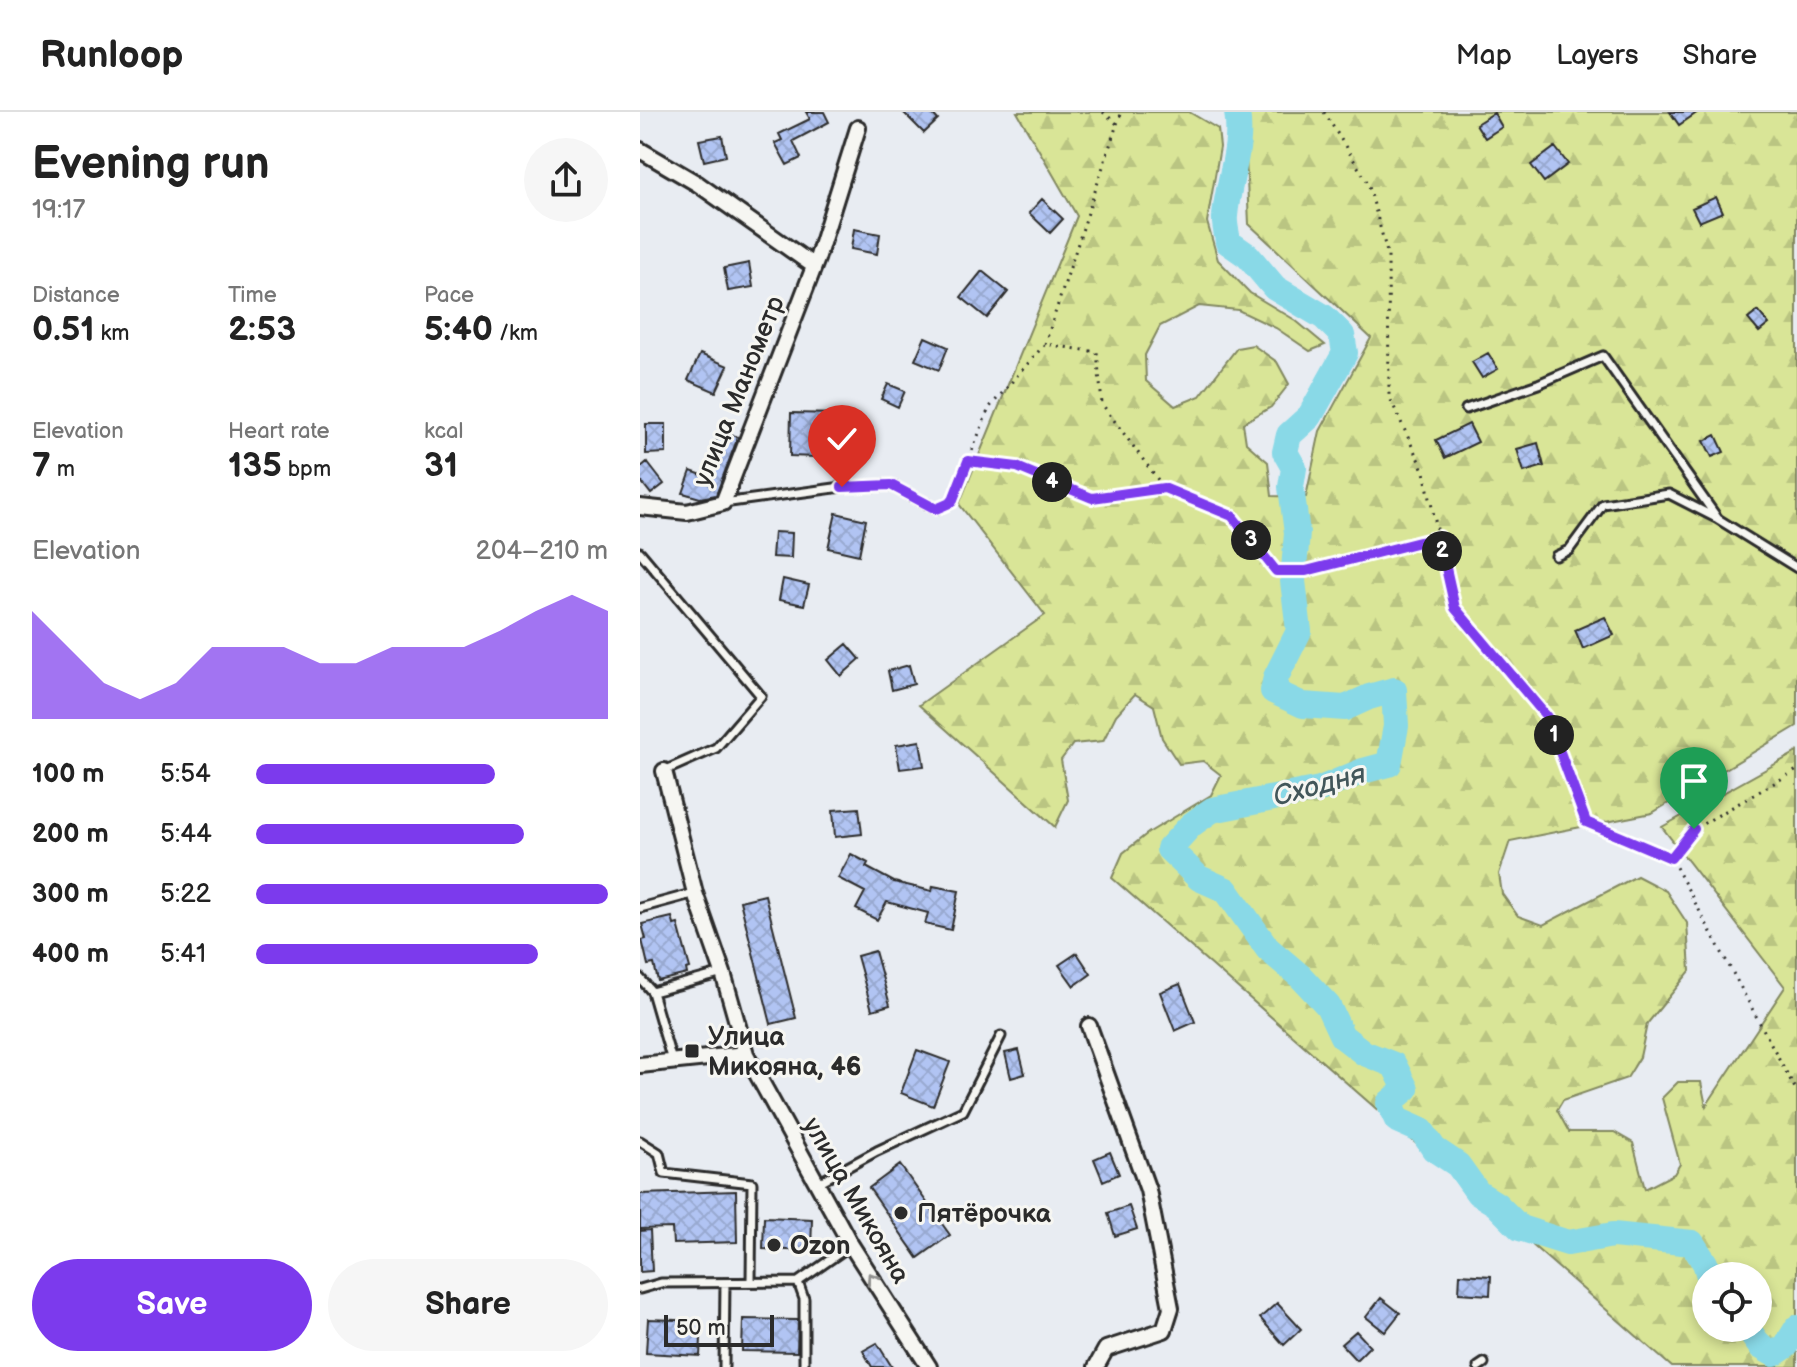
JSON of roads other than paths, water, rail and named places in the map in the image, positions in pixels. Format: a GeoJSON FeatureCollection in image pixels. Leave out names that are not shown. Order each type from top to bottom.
{"type":"FeatureCollection","features":[{"type":"Feature","properties":{"kind":"street","name":"улица Манометр"},"geometry":{"type":"LineString","coordinates":[[640,507],[687,512],[723,503],[814,266],[858,128]]}},
{"type":"Feature","properties":{"kind":"street"},"geometry":{"type":"LineString","coordinates":[[640,150],[698,184],[814,266]]}},
{"type":"Feature","properties":{"kind":"street","name":"улица Микояна"},"geometry":{"type":"LineString","coordinates":[[664,771],[695,893],[723,973],[746,1054],[851,1245],[929,1367]]}},
{"type":"Feature","properties":{"kind":"street"},"geometry":{"type":"LineString","coordinates":[[1089,1026],[1148,1190],[1171,1308],[1164,1330],[1106,1349],[1096,1367]]}},
{"type":"Feature","properties":{"kind":"street"},"geometry":{"type":"LineString","coordinates":[[640,1065],[746,1054]]}},
{"type":"Feature","properties":{"kind":"lane"},"geometry":{"type":"LineString","coordinates":[[1466,409],[1538,384],[1603,356],[1718,519]]}},
{"type":"Feature","properties":{"kind":"lane"},"geometry":{"type":"LineString","coordinates":[[723,503],[842,487],[891,485],[936,509]]}},
{"type":"Feature","properties":{"kind":"lane"},"geometry":{"type":"LineString","coordinates":[[1556,556],[1569,550],[1603,504],[1669,494],[1718,519],[1797,568]]}},
{"type":"Feature","properties":{"kind":"lane"},"geometry":{"type":"LineString","coordinates":[[640,552],[761,696],[716,748],[664,771]]}},
{"type":"Feature","properties":{"kind":"lane"},"geometry":{"type":"LineString","coordinates":[[640,908],[695,893]]}},
{"type":"Feature","properties":{"kind":"lane"},"geometry":{"type":"LineString","coordinates":[[652,992],[723,973]]}},
{"type":"Feature","properties":{"kind":"lane"},"geometry":{"type":"LineString","coordinates":[[640,978],[652,992],[672,1061]]}},
{"type":"Feature","properties":{"kind":"lane"},"geometry":{"type":"LineString","coordinates":[[818,1183],[877,1151],[963,1111],[1001,1036]]}},
{"type":"Feature","properties":{"kind":"lane"},"geometry":{"type":"LineString","coordinates":[[640,1141],[659,1153],[664,1173],[752,1183],[751,1282]]}},
{"type":"Feature","properties":{"kind":"lane"},"geometry":{"type":"LineString","coordinates":[[640,1289],[661,1283],[798,1282],[851,1245]]}},
{"type":"Feature","properties":{"kind":"lane"},"geometry":{"type":"LineString","coordinates":[[798,1282],[804,1299],[804,1367]]}},
{"type":"Feature","properties":{"kind":"lane"},"geometry":{"type":"LineString","coordinates":[[724,1367],[725,1283]]}},
{"type":"Feature","properties":{"kind":"waterway","name":"Сходня"},"geometry":{"type":"LineString","coordinates":[[1237,112],[1237,152],[1225,216],[1228,242],[1248,256],[1275,288],[1324,317],[1342,335],[1345,353],[1310,416],[1289,435],[1285,452],[1294,468],[1291,487],[1297,533],[1293,581],[1299,631],[1276,677],[1273,691],[1303,705],[1345,708],[1394,690],[1396,726],[1389,764],[1320,789],[1212,810],[1191,825],[1169,849],[1199,878],[1226,890],[1268,949],[1301,977],[1328,1006],[1342,1036],[1364,1053],[1394,1065],[1406,1089],[1389,1103],[1397,1120],[1422,1131],[1434,1149],[1458,1165],[1478,1193],[1496,1204],[1520,1228],[1568,1243],[1613,1235],[1692,1243],[1704,1262]]}},
{"type":"Feature","properties":{"kind":"waterway","name":"Сходня"},"geometry":{"type":"LineString","coordinates":[[1757,1342],[1774,1354],[1786,1346],[1797,1328]]}},
{"type":"Feature","properties":{"kind":"place","name":"Улица Микояна, 46"},"geometry":{"type":"Point","coordinates":[692,1051]}},
{"type":"Feature","properties":{"kind":"place","name":"Пятёрочка"},"geometry":{"type":"Point","coordinates":[901,1213]}},
{"type":"Feature","properties":{"kind":"place","name":"Ozon"},"geometry":{"type":"Point","coordinates":[774,1245]}}]}
